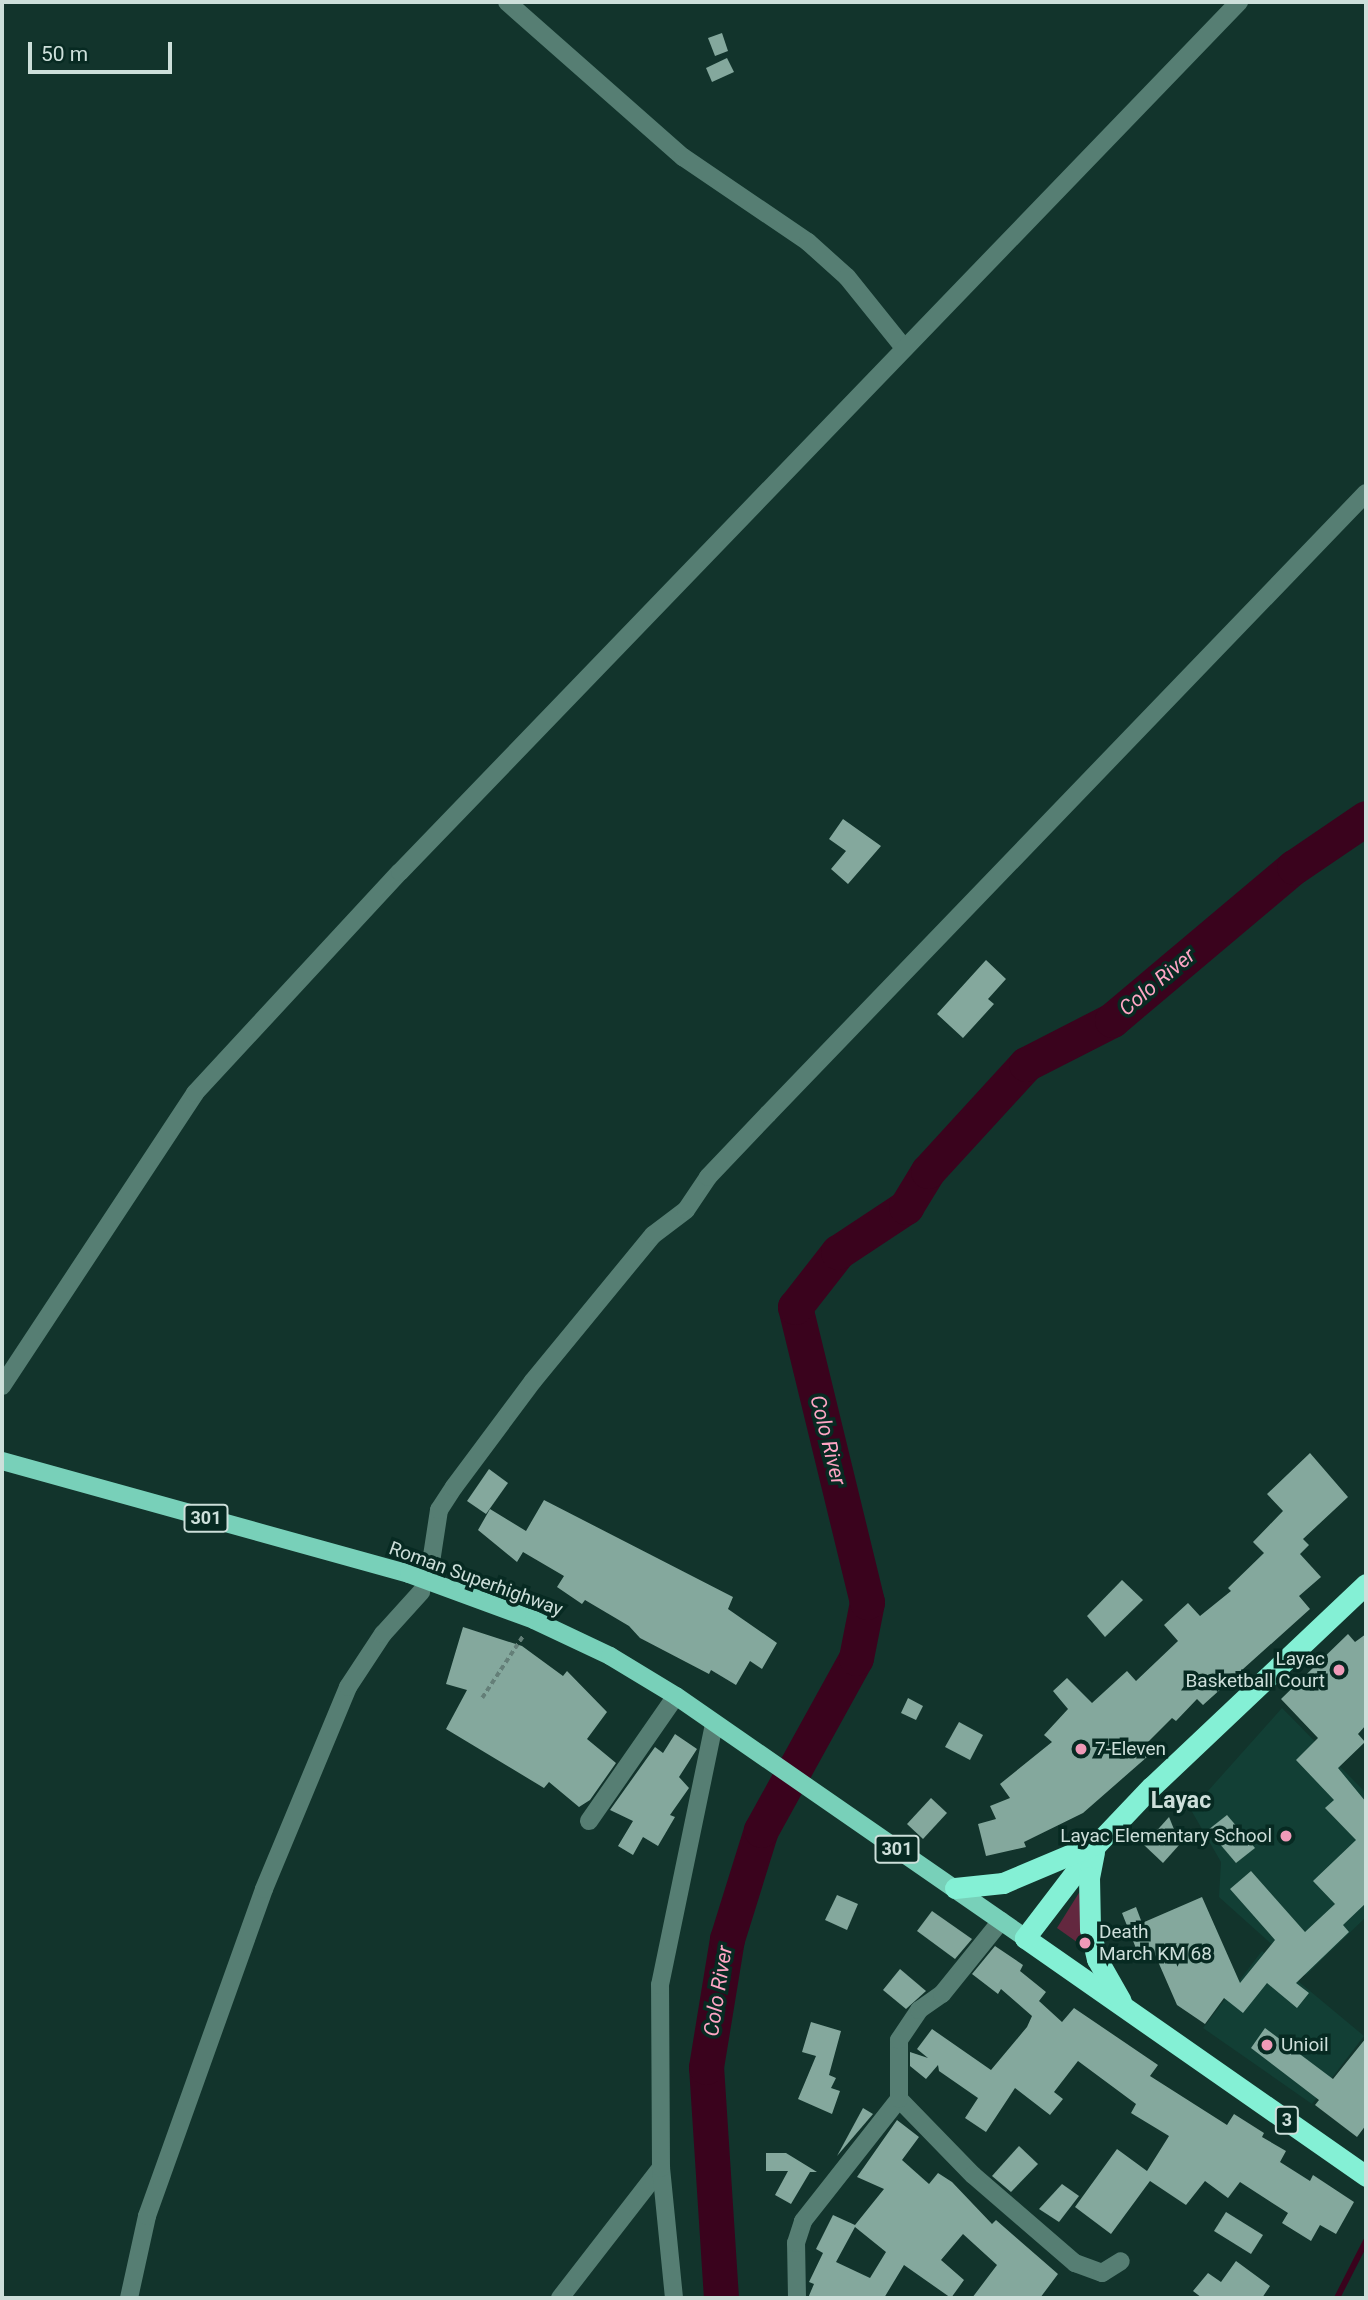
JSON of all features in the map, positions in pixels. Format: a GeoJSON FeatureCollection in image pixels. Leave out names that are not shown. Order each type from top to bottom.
{"type":"FeatureCollection","features":[{"type":"Feature","properties":{"kind":"highway"},"geometry":{"type":"LineString","coordinates":[[1026,1938],[1097,1844],[1366,1584]]}},
{"type":"Feature","properties":{"kind":"highway"},"geometry":{"type":"LineString","coordinates":[[955,1888],[1003,1883],[1097,1844]]}},
{"type":"Feature","properties":{"kind":"highway","name":"3"},"geometry":{"type":"LineString","coordinates":[[1097,1844],[1088,1877],[1090,1929],[1097,1959],[1124,2006]]}},
{"type":"Feature","properties":{"kind":"highway","name":"3"},"geometry":{"type":"LineString","coordinates":[[1026,1938],[1366,2175]]}},
{"type":"Feature","properties":{"kind":"main road","name":"Roman Superhighway"},"geometry":{"type":"LineString","coordinates":[[2,1461],[410,1574],[425,1587],[534,1620],[610,1656],[676,1696],[1026,1938]]}},
{"type":"Feature","properties":{"kind":"street"},"geometry":{"type":"LineString","coordinates":[[507,2],[683,157],[808,242],[847,276],[904,348]]}},
{"type":"Feature","properties":{"kind":"street"},"geometry":{"type":"LineString","coordinates":[[2,1387],[195,1093],[400,872],[1239,2]]}},
{"type":"Feature","properties":{"kind":"street"},"geometry":{"type":"LineString","coordinates":[[129,2298],[147,2216],[264,1889],[348,1687],[383,1634],[425,1587],[439,1510],[454,1487],[533,1381],[653,1235],[686,1210],[708,1177],[1366,493]]}},
{"type":"Feature","properties":{"kind":"street"},"geometry":{"type":"LineString","coordinates":[[589,1821],[676,1696]]}},
{"type":"Feature","properties":{"kind":"street"},"geometry":{"type":"LineString","coordinates":[[674,2298],[661,2168],[660,1985],[720,1728]]}},
{"type":"Feature","properties":{"kind":"street"},"geometry":{"type":"LineString","coordinates":[[797,2298],[796,2243],[803,2221],[899,2099],[899,2040],[919,2010],[942,1994],[1002,1921]]}},
{"type":"Feature","properties":{"kind":"street"},"geometry":{"type":"LineString","coordinates":[[899,2099],[973,2175],[1075,2263],[1102,2273],[1121,2262]]}},
{"type":"Feature","properties":{"kind":"street"},"geometry":{"type":"LineString","coordinates":[[560,2298],[661,2168]]}},
{"type":"Feature","properties":{"kind":"path"},"geometry":{"type":"LineString","coordinates":[[482,1698],[534,1620]]}},
{"type":"Feature","properties":{"kind":"shaded area","name":"Layac Elementary School"},"geometry":{"type":"Polygon","coordinates":[[[1282,1708],[1366,1793],[1366,1917],[1306,1975],[1219,1897],[1221,1862],[1191,1810],[1282,1708]]]}},
{"type":"Feature","properties":{"kind":"shaded area"},"geometry":{"type":"Polygon","coordinates":[[[1082,1888],[1091,1952],[1057,1928],[1082,1888]]]}},
{"type":"Feature","properties":{"kind":"shaded area"},"geometry":{"type":"Polygon","coordinates":[[[1262,1951],[1364,2036],[1312,2104],[1203,2028],[1262,1951]]]}},
{"type":"Feature","properties":{"kind":"building"},"geometry":{"type":"Polygon","coordinates":[[[722,33],[728,51],[715,56],[708,38],[722,33]]]}},
{"type":"Feature","properties":{"kind":"building"},"geometry":{"type":"Polygon","coordinates":[[[727,58],[734,72],[712,82],[706,68],[727,58]]]}},
{"type":"Feature","properties":{"kind":"building"},"geometry":{"type":"Polygon","coordinates":[[[843,819],[881,846],[848,884],[831,869],[846,851],[829,839],[843,819]]]}},
{"type":"Feature","properties":{"kind":"building"},"geometry":{"type":"Polygon","coordinates":[[[986,960],[1006,979],[988,999],[994,1004],[963,1038],[937,1014],[986,960]]]}},
{"type":"Feature","properties":{"kind":"building"},"geometry":{"type":"Polygon","coordinates":[[[1310,1453],[1348,1497],[1303,1539],[1309,1545],[1300,1554],[1321,1577],[1299,1596],[1310,1609],[1203,1705],[1197,1699],[1176,1721],[1172,1718],[1148,1742],[1155,1750],[1083,1813],[1024,1842],[1026,1847],[986,1856],[978,1824],[996,1819],[990,1806],[1010,1798],[1000,1784],[1052,1742],[1044,1735],[1068,1709],[1053,1691],[1067,1678],[1092,1703],[1127,1671],[1136,1681],[1178,1641],[1164,1625],[1188,1603],[1200,1616],[1231,1591],[1228,1588],[1264,1553],[1253,1542],[1283,1511],[1267,1494],[1310,1453]]]}},
{"type":"Feature","properties":{"kind":"building"},"geometry":{"type":"Polygon","coordinates":[[[489,1469],[508,1483],[486,1514],[467,1501],[489,1469]]]}},
{"type":"Feature","properties":{"kind":"building"},"geometry":{"type":"Polygon","coordinates":[[[544,1500],[733,1597],[728,1609],[777,1643],[762,1669],[750,1661],[736,1685],[711,1670],[709,1674],[640,1638],[629,1626],[585,1600],[582,1604],[557,1587],[564,1576],[523,1552],[517,1562],[478,1530],[490,1509],[526,1531],[544,1500]]]}},
{"type":"Feature","properties":{"kind":"building"},"geometry":{"type":"Polygon","coordinates":[[[1122,1580],[1143,1600],[1105,1637],[1087,1616],[1122,1580]]]}},
{"type":"Feature","properties":{"kind":"building"},"geometry":{"type":"Polygon","coordinates":[[[463,1627],[522,1646],[563,1676],[567,1671],[607,1712],[587,1739],[616,1763],[590,1800],[579,1807],[549,1782],[544,1788],[446,1729],[467,1690],[446,1684],[463,1627]]]}},
{"type":"Feature","properties":{"kind":"building"},"geometry":{"type":"Polygon","coordinates":[[[1348,1634],[1355,1642],[1366,1634],[1366,1725],[1358,1734],[1365,1742],[1338,1768],[1366,1802],[1366,1903],[1343,1925],[1349,1932],[1296,1983],[1309,1993],[1297,2008],[1267,1983],[1243,2013],[1224,1998],[1205,2024],[1177,2005],[1153,1950],[1139,1956],[1122,1913],[1136,1907],[1142,1923],[1202,1897],[1240,1983],[1275,1940],[1230,1889],[1251,1871],[1305,1932],[1335,1904],[1313,1881],[1356,1840],[1325,1808],[1334,1800],[1296,1760],[1318,1738],[1281,1699],[1348,1634]]]}},
{"type":"Feature","properties":{"kind":"building"},"geometry":{"type":"Polygon","coordinates":[[[908,1698],[923,1706],[916,1720],[901,1713],[908,1698]]]}},
{"type":"Feature","properties":{"kind":"building"},"geometry":{"type":"Polygon","coordinates":[[[959,1722],[983,1735],[970,1760],[945,1747],[959,1722]]]}},
{"type":"Feature","properties":{"kind":"building"},"geometry":{"type":"Polygon","coordinates":[[[675,1734],[697,1749],[679,1777],[689,1788],[670,1815],[675,1817],[658,1846],[643,1837],[633,1855],[618,1846],[633,1821],[610,1810],[655,1747],[663,1753],[675,1734]]]}},
{"type":"Feature","properties":{"kind":"building"},"geometry":{"type":"Polygon","coordinates":[[[931,1798],[947,1813],[923,1839],[907,1824],[931,1798]]]}},
{"type":"Feature","properties":{"kind":"building"},"geometry":{"type":"Polygon","coordinates":[[[1227,1815],[1255,1848],[1236,1863],[1208,1830],[1227,1815]]]}},
{"type":"Feature","properties":{"kind":"building"},"geometry":{"type":"Polygon","coordinates":[[[1169,1817],[1180,1844],[1163,1863],[1144,1845],[1169,1817]]]}},
{"type":"Feature","properties":{"kind":"building"},"geometry":{"type":"Polygon","coordinates":[[[837,1895],[858,1904],[847,1930],[825,1920],[837,1895]]]}},
{"type":"Feature","properties":{"kind":"building"},"geometry":{"type":"Polygon","coordinates":[[[932,1911],[972,1939],[955,1959],[917,1931],[932,1911]]]}},
{"type":"Feature","properties":{"kind":"building"},"geometry":{"type":"Polygon","coordinates":[[[995,1946],[1023,1965],[1020,1971],[1046,1992],[1039,2001],[1062,2022],[1074,2008],[1158,2065],[1150,2076],[1227,2125],[1234,2114],[1264,2133],[1262,2137],[1286,2151],[1280,2162],[1310,2181],[1313,2175],[1354,2202],[1336,2234],[1320,2225],[1311,2241],[1282,2223],[1288,2213],[1240,2182],[1228,2198],[1205,2181],[1186,2205],[1150,2181],[1111,2234],[1075,2207],[1117,2149],[1147,2171],[1169,2136],[1131,2113],[1136,2104],[1078,2061],[1054,2092],[1063,2099],[1050,2115],[1015,2088],[986,2132],[965,2118],[978,2098],[939,2071],[938,2065],[926,2079],[910,2066],[910,2052],[928,2058],[917,2049],[932,2029],[991,2070],[1027,2027],[1032,2016],[1001,1989],[998,1994],[972,1974],[995,1946]]]}},
{"type":"Feature","properties":{"kind":"building"},"geometry":{"type":"Polygon","coordinates":[[[900,1969],[926,1991],[906,2009],[883,1990],[900,1969]]]}},
{"type":"Feature","properties":{"kind":"building"},"geometry":{"type":"Polygon","coordinates":[[[811,2022],[841,2031],[829,2075],[836,2078],[831,2088],[840,2091],[832,2114],[798,2099],[816,2056],[802,2052],[811,2022]]]}},
{"type":"Feature","properties":{"kind":"building"},"geometry":{"type":"Polygon","coordinates":[[[1265,2028],[1333,2079],[1366,2038],[1366,2125],[1357,2137],[1315,2105],[1319,2100],[1251,2048],[1265,2028]]]}},
{"type":"Feature","properties":{"kind":"building"},"geometry":{"type":"Polygon","coordinates":[[[863,2108],[873,2114],[837,2156],[863,2108]]]}},
{"type":"Feature","properties":{"kind":"building"},"geometry":{"type":"Polygon","coordinates":[[[897,2120],[919,2137],[902,2160],[929,2184],[938,2173],[952,2182],[992,2224],[996,2220],[1058,2274],[1040,2298],[972,2298],[997,2265],[963,2234],[941,2260],[964,2280],[951,2298],[904,2265],[884,2298],[808,2298],[814,2284],[809,2282],[823,2253],[816,2249],[833,2215],[855,2225],[884,2189],[857,2177],[897,2120]],[[855,2227],[836,2262],[870,2278],[886,2252],[855,2227]]]}},
{"type":"Feature","properties":{"kind":"building"},"geometry":{"type":"Polygon","coordinates":[[[1019,2146],[1038,2164],[1011,2192],[992,2176],[1019,2146]]]}},
{"type":"Feature","properties":{"kind":"building"},"geometry":{"type":"Polygon","coordinates":[[[766,2153],[786,2153],[817,2172],[810,2172],[791,2204],[775,2195],[788,2171],[766,2171],[766,2153]]]}},
{"type":"Feature","properties":{"kind":"building"},"geometry":{"type":"Polygon","coordinates":[[[1062,2184],[1079,2196],[1059,2222],[1039,2209],[1062,2184]]]}},
{"type":"Feature","properties":{"kind":"building"},"geometry":{"type":"Polygon","coordinates":[[[1226,2212],[1263,2235],[1251,2254],[1214,2231],[1226,2212]]]}},
{"type":"Feature","properties":{"kind":"building"},"geometry":{"type":"Polygon","coordinates":[[[1236,2261],[1270,2286],[1262,2298],[1202,2298],[1193,2291],[1208,2273],[1221,2282],[1236,2261]]]}},
{"type":"Feature","properties":{"kind":"waterway","name":"Colo River"},"geometry":{"type":"LineString","coordinates":[[721,2298],[706,2067],[727,1939],[761,1830],[856,1658],[867,1602],[795,1307],[838,1252],[906,1207],[928,1171],[1026,1064],[1112,1020],[1294,867],[1366,818]]}},
{"type":"Feature","properties":{"kind":"waterway"},"geometry":{"type":"LineString","coordinates":[[1337,2298],[1366,2241]]}},
{"type":"Feature","properties":{"kind":"place","name":"Layac Basketball Court"},"geometry":{"type":"Point","coordinates":[1339,1670]}},
{"type":"Feature","properties":{"kind":"place","name":"7-Eleven"},"geometry":{"type":"Point","coordinates":[1081,1749]}},
{"type":"Feature","properties":{"kind":"place","name":"Layac Elementary School"},"geometry":{"type":"Point","coordinates":[1286,1836]}},
{"type":"Feature","properties":{"kind":"place","name":"Death March KM 68"},"geometry":{"type":"Point","coordinates":[1085,1943]}},
{"type":"Feature","properties":{"kind":"place","name":"Unioil"},"geometry":{"type":"Point","coordinates":[1267,2045]}},
{"type":"Feature","properties":{"kind":"district","name":"Layac"},"geometry":{"type":"Point","coordinates":[1181,1801]}}]}
